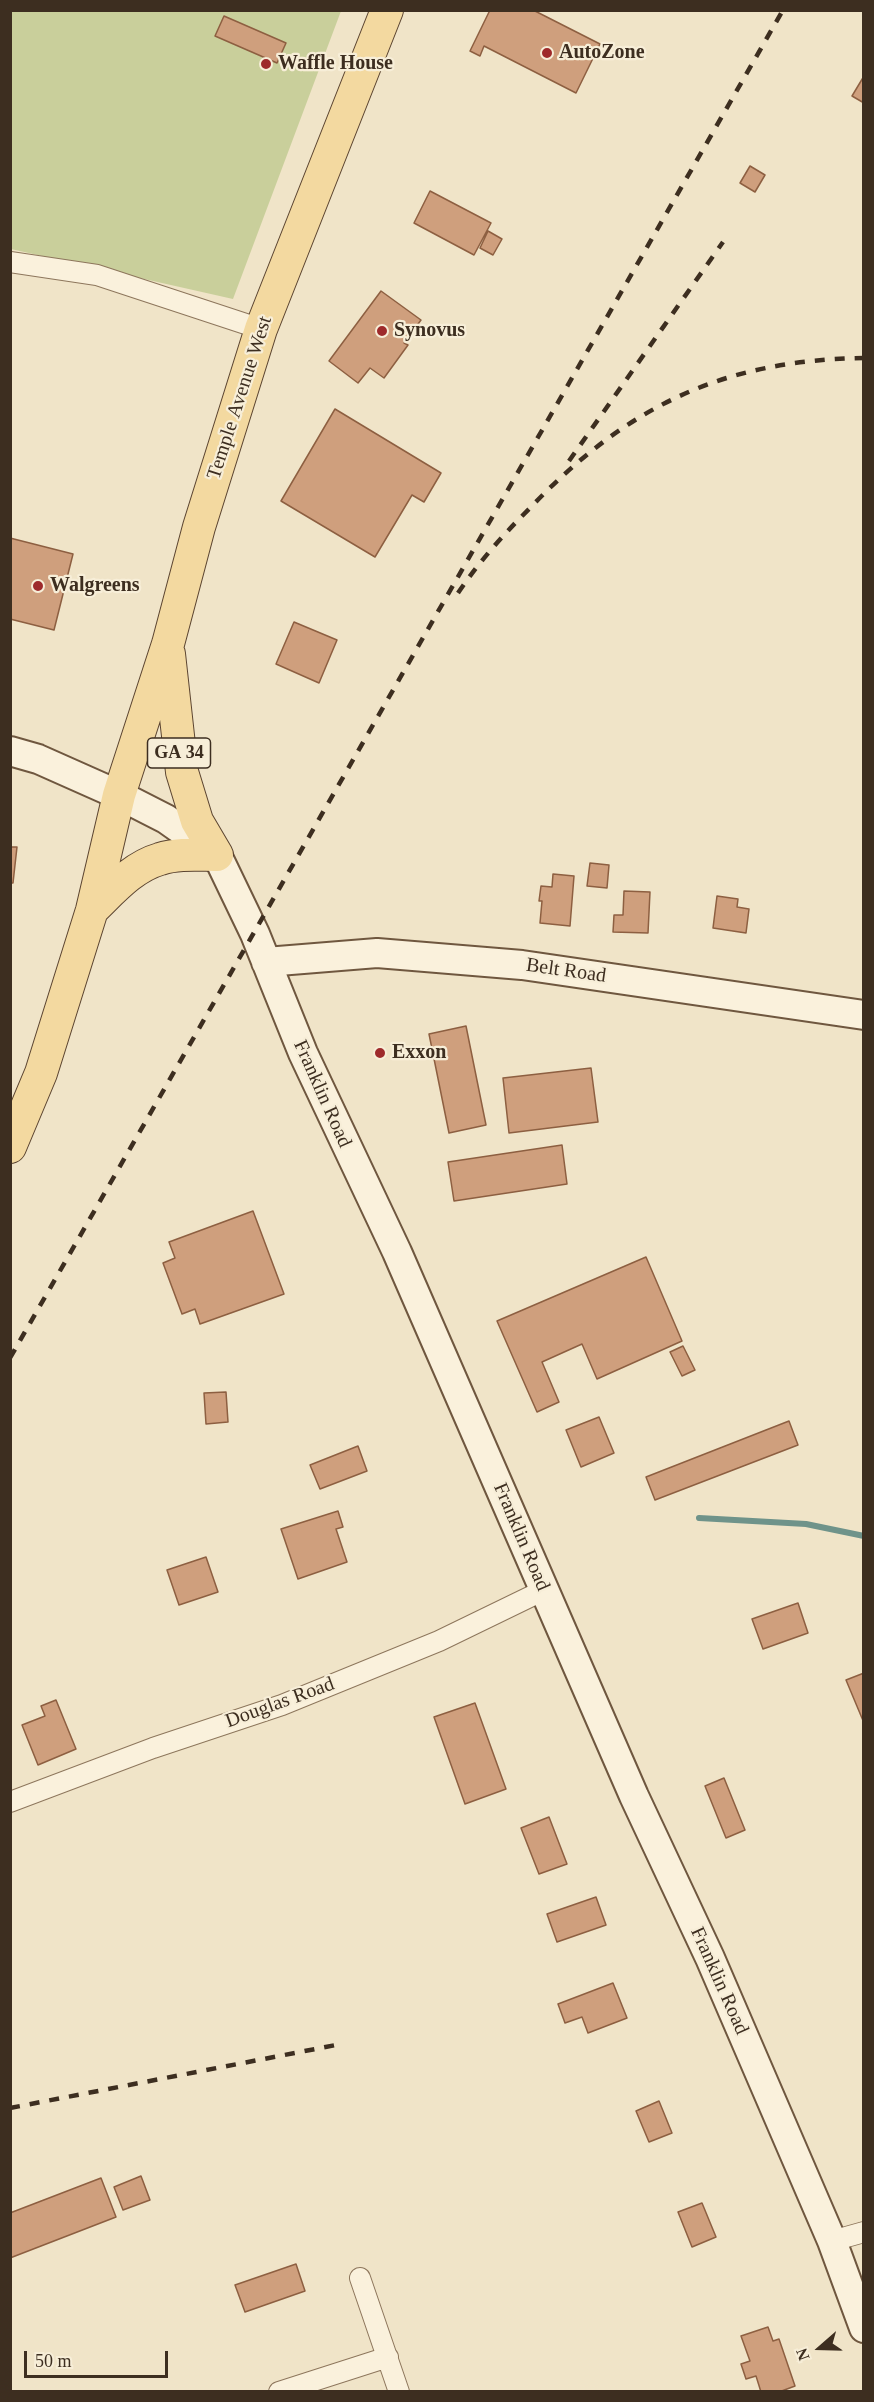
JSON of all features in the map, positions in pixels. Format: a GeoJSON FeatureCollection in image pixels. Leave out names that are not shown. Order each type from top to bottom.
{"type":"FeatureCollection","features":[{"type":"Feature","properties":{"kind":"main road","name":"Temple Avenue West"},"geometry":{"type":"LineString","coordinates":[[10,1147],[41,1072],[92,910],[119,795],[168,644],[199,527],[261,329],[387,10]]}},
{"type":"Feature","properties":{"kind":"main road","name":"GA 34"},"geometry":{"type":"LineString","coordinates":[[168,644],[182,772],[197,821],[217,855]]}},
{"type":"Feature","properties":{"kind":"main road"},"geometry":{"type":"LineString","coordinates":[[10,751],[38,759],[119,795],[166,819],[217,855]]}},
{"type":"Feature","properties":{"kind":"main road"},"geometry":{"type":"LineString","coordinates":[[92,910],[129,876],[147,863],[178,855],[217,855]]}},
{"type":"Feature","properties":{"kind":"main road","name":"Franklin Road"},"geometry":{"type":"LineString","coordinates":[[217,855],[266,962],[308,1063],[397,1252],[634,1796],[710,1958],[832,2241],[864,2328]]}},
{"type":"Feature","properties":{"kind":"main road","name":"Belt Road"},"geometry":{"type":"LineString","coordinates":[[266,962],[377,953],[522,965],[864,1015]]}},
{"type":"Feature","properties":{"kind":"street"},"geometry":{"type":"LineString","coordinates":[[10,262],[97,275],[261,329]]}},
{"type":"Feature","properties":{"kind":"street","name":"Douglas Road"},"geometry":{"type":"LineString","coordinates":[[10,1802],[153,1748],[282,1705],[439,1641],[544,1590]]}},
{"type":"Feature","properties":{"kind":"street"},"geometry":{"type":"LineString","coordinates":[[832,2241],[864,2232]]}},
{"type":"Feature","properties":{"kind":"street"},"geometry":{"type":"LineString","coordinates":[[360,2278],[399,2391]]}},
{"type":"Feature","properties":{"kind":"street"},"geometry":{"type":"LineString","coordinates":[[279,2391],[388,2357]]}},
{"type":"Feature","properties":{"kind":"green space"},"geometry":{"type":"Polygon","coordinates":[[[11,11],[341,11],[233,299],[11,249],[11,11]]]}},
{"type":"Feature","properties":{"kind":"building","name":"AutoZone"},"geometry":{"type":"Polygon","coordinates":[[[490,10],[533,10],[600,44],[576,93],[484,46],[480,56],[470,51],[490,10]]]}},
{"type":"Feature","properties":{"kind":"building"},"geometry":{"type":"Polygon","coordinates":[[[224,16],[286,43],[277,63],[215,36],[224,16]]]}},
{"type":"Feature","properties":{"kind":"building"},"geometry":{"type":"Polygon","coordinates":[[[864,76],[864,103],[852,96],[864,76]]]}},
{"type":"Feature","properties":{"kind":"building"},"geometry":{"type":"Polygon","coordinates":[[[750,166],[765,175],[755,192],[740,183],[750,166]]]}},
{"type":"Feature","properties":{"kind":"building"},"geometry":{"type":"Polygon","coordinates":[[[430,191],[491,223],[474,255],[414,223],[430,191]]]}},
{"type":"Feature","properties":{"kind":"building"},"geometry":{"type":"Polygon","coordinates":[[[488,231],[502,239],[493,255],[480,248],[488,231]]]}},
{"type":"Feature","properties":{"kind":"building","name":"Synovus"},"geometry":{"type":"Polygon","coordinates":[[[381,291],[421,320],[404,343],[408,345],[384,378],[370,368],[358,383],[329,361],[381,291]]]}},
{"type":"Feature","properties":{"kind":"building"},"geometry":{"type":"Polygon","coordinates":[[[335,409],[441,473],[424,502],[412,495],[375,557],[281,501],[335,409]]]}},
{"type":"Feature","properties":{"kind":"building","name":"Walgreens"},"geometry":{"type":"Polygon","coordinates":[[[10,538],[73,554],[54,630],[10,619],[10,538]]]}},
{"type":"Feature","properties":{"kind":"building"},"geometry":{"type":"Polygon","coordinates":[[[294,622],[337,640],[319,683],[276,664],[294,622]]]}},
{"type":"Feature","properties":{"kind":"building"},"geometry":{"type":"Polygon","coordinates":[[[10,847],[17,847],[13,883],[10,883],[10,847]]]}},
{"type":"Feature","properties":{"kind":"building"},"geometry":{"type":"Polygon","coordinates":[[[590,863],[609,865],[607,888],[587,886],[590,863]]]}},
{"type":"Feature","properties":{"kind":"building"},"geometry":{"type":"Polygon","coordinates":[[[553,874],[574,876],[570,926],[540,923],[541,886],[552,887],[553,874]]]}},
{"type":"Feature","properties":{"kind":"building"},"geometry":{"type":"Polygon","coordinates":[[[624,891],[650,892],[648,933],[613,932],[614,915],[623,915],[624,891]]]}},
{"type":"Feature","properties":{"kind":"building"},"geometry":{"type":"Polygon","coordinates":[[[717,896],[738,899],[737,907],[749,909],[746,933],[713,928],[717,896]]]}},
{"type":"Feature","properties":{"kind":"building"},"geometry":{"type":"Polygon","coordinates":[[[466,1026],[486,1125],[449,1133],[429,1034],[466,1026]]]}},
{"type":"Feature","properties":{"kind":"building"},"geometry":{"type":"Polygon","coordinates":[[[591,1068],[598,1122],[509,1133],[503,1078],[591,1068]]]}},
{"type":"Feature","properties":{"kind":"building"},"geometry":{"type":"Polygon","coordinates":[[[562,1145],[567,1184],[454,1201],[448,1162],[562,1145]]]}},
{"type":"Feature","properties":{"kind":"building"},"geometry":{"type":"Polygon","coordinates":[[[253,1211],[284,1294],[200,1324],[195,1309],[182,1314],[163,1263],[175,1258],[169,1242],[253,1211]]]}},
{"type":"Feature","properties":{"kind":"building"},"geometry":{"type":"Polygon","coordinates":[[[646,1257],[682,1341],[597,1379],[582,1344],[542,1362],[559,1402],[537,1412],[497,1321],[646,1257]]]}},
{"type":"Feature","properties":{"kind":"building"},"geometry":{"type":"Polygon","coordinates":[[[683,1346],[695,1370],[682,1376],[670,1352],[683,1346]]]}},
{"type":"Feature","properties":{"kind":"building"},"geometry":{"type":"Polygon","coordinates":[[[226,1392],[228,1422],[206,1424],[204,1393],[226,1392]]]}},
{"type":"Feature","properties":{"kind":"building"},"geometry":{"type":"Polygon","coordinates":[[[599,1417],[614,1453],[581,1467],[566,1430],[599,1417]]]}},
{"type":"Feature","properties":{"kind":"building"},"geometry":{"type":"Polygon","coordinates":[[[789,1421],[798,1445],[655,1500],[646,1477],[789,1421]]]}},
{"type":"Feature","properties":{"kind":"building"},"geometry":{"type":"Polygon","coordinates":[[[358,1446],[367,1471],[320,1489],[310,1465],[358,1446]]]}},
{"type":"Feature","properties":{"kind":"building"},"geometry":{"type":"Polygon","coordinates":[[[338,1511],[343,1527],[336,1529],[347,1562],[298,1579],[281,1529],[338,1511]]]}},
{"type":"Feature","properties":{"kind":"building"},"geometry":{"type":"Polygon","coordinates":[[[206,1557],[218,1592],[179,1605],[167,1570],[206,1557]]]}},
{"type":"Feature","properties":{"kind":"building"},"geometry":{"type":"Polygon","coordinates":[[[798,1603],[808,1633],[763,1649],[752,1619],[798,1603]]]}},
{"type":"Feature","properties":{"kind":"building"},"geometry":{"type":"Polygon","coordinates":[[[864,1673],[864,1723],[846,1680],[864,1673]]]}},
{"type":"Feature","properties":{"kind":"building"},"geometry":{"type":"Polygon","coordinates":[[[56,1700],[76,1749],[38,1765],[22,1725],[45,1716],[41,1706],[56,1700]]]}},
{"type":"Feature","properties":{"kind":"building"},"geometry":{"type":"Polygon","coordinates":[[[475,1703],[506,1789],[465,1804],[434,1717],[475,1703]]]}},
{"type":"Feature","properties":{"kind":"building"},"geometry":{"type":"Polygon","coordinates":[[[724,1778],[745,1830],[726,1838],[705,1786],[724,1778]]]}},
{"type":"Feature","properties":{"kind":"building"},"geometry":{"type":"Polygon","coordinates":[[[549,1817],[567,1864],[539,1874],[521,1828],[549,1817]]]}},
{"type":"Feature","properties":{"kind":"building"},"geometry":{"type":"Polygon","coordinates":[[[596,1897],[606,1925],[557,1942],[547,1914],[596,1897]]]}},
{"type":"Feature","properties":{"kind":"building"},"geometry":{"type":"Polygon","coordinates":[[[613,1983],[627,2018],[588,2033],[582,2017],[565,2023],[558,2004],[613,1983]]]}},
{"type":"Feature","properties":{"kind":"building"},"geometry":{"type":"Polygon","coordinates":[[[659,2101],[672,2133],[649,2142],[636,2111],[659,2101]]]}},
{"type":"Feature","properties":{"kind":"building"},"geometry":{"type":"Polygon","coordinates":[[[141,2176],[150,2200],[123,2210],[114,2187],[141,2176]]]}},
{"type":"Feature","properties":{"kind":"building"},"geometry":{"type":"Polygon","coordinates":[[[101,2178],[116,2217],[10,2258],[10,2213],[101,2178]]]}},
{"type":"Feature","properties":{"kind":"building"},"geometry":{"type":"Polygon","coordinates":[[[702,2203],[716,2237],[692,2247],[678,2212],[702,2203]]]}},
{"type":"Feature","properties":{"kind":"building"},"geometry":{"type":"Polygon","coordinates":[[[296,2264],[305,2291],[245,2312],[235,2285],[296,2264]]]}},
{"type":"Feature","properties":{"kind":"building"},"geometry":{"type":"Polygon","coordinates":[[[768,2327],[773,2341],[779,2339],[795,2386],[779,2392],[761,2392],[756,2376],[746,2379],[741,2364],[750,2361],[741,2336],[768,2327]]]}},
{"type":"Feature","properties":{"kind":"waterway"},"geometry":{"type":"LineString","coordinates":[[699,1518],[806,1524],[864,1536]]}},
{"type":"Feature","properties":{"kind":"railway"},"geometry":{"type":"LineString","coordinates":[[10,1358],[783,10]]}},
{"type":"Feature","properties":{"kind":"railway"},"geometry":{"type":"LineString","coordinates":[[569,461],[723,242]]}},
{"type":"Feature","properties":{"kind":"railway"},"geometry":{"type":"LineString","coordinates":[[458,593],[474,570],[501,539],[565,473],[602,443],[640,417],[680,396],[721,380],[765,368],[813,361],[864,358]]}},
{"type":"Feature","properties":{"kind":"railway"},"geometry":{"type":"LineString","coordinates":[[10,2108],[336,2045]]}},
{"type":"Feature","properties":{"kind":"place","name":"AutoZone"},"geometry":{"type":"Point","coordinates":[547,53]}},
{"type":"Feature","properties":{"kind":"place","name":"Waffle House"},"geometry":{"type":"Point","coordinates":[266,64]}},
{"type":"Feature","properties":{"kind":"place","name":"Synovus"},"geometry":{"type":"Point","coordinates":[382,331]}},
{"type":"Feature","properties":{"kind":"place","name":"Walgreens"},"geometry":{"type":"Point","coordinates":[38,586]}},
{"type":"Feature","properties":{"kind":"place","name":"Exxon"},"geometry":{"type":"Point","coordinates":[380,1053]}}]}
